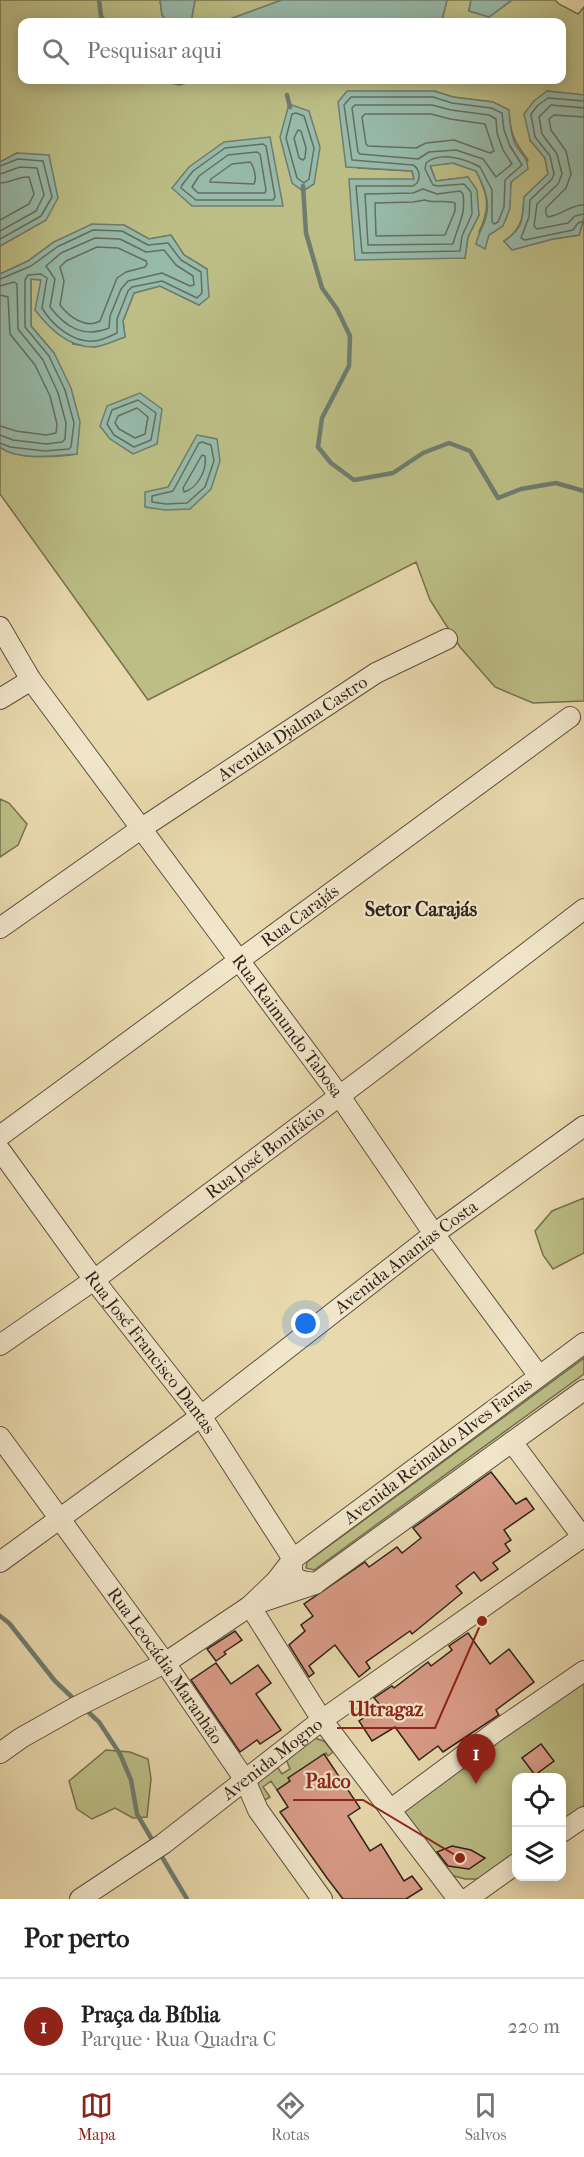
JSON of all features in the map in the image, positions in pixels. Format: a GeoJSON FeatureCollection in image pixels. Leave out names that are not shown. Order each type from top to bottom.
{"type":"FeatureCollection","features":[{"type":"Feature","properties":{"kind":"street","name":"Rua Raimundo Tabosa"},"geometry":{"type":"LineString","coordinates":[[0,627],[31,680],[339,1095],[434,1234],[539,1376]]}},
{"type":"Feature","properties":{"kind":"street","name":"Avenida Djalma Castro"},"geometry":{"type":"LineString","coordinates":[[0,928],[142,828],[376,673],[447,639]]}},
{"type":"Feature","properties":{"kind":"street"},"geometry":{"type":"LineString","coordinates":[[0,699],[31,680]]}},
{"type":"Feature","properties":{"kind":"street","name":"Rua Carajás"},"geometry":{"type":"LineString","coordinates":[[0,1136],[570,717]]}},
{"type":"Feature","properties":{"kind":"street","name":"Rua José Bonifácio"},"geometry":{"type":"LineString","coordinates":[[0,1345],[94,1280],[584,909]]}},
{"type":"Feature","properties":{"kind":"street","name":"Avenida Ananias Costa"},"geometry":{"type":"LineString","coordinates":[[0,1562],[201,1416],[434,1234],[584,1126]]}},
{"type":"Feature","properties":{"kind":"street","name":"Rua José Francisco Dantas"},"geometry":{"type":"LineString","coordinates":[[0,1150],[94,1280],[201,1416],[293,1559]]}},
{"type":"Feature","properties":{"kind":"street","name":"Avenida Reinaldo Alves Farias"},"geometry":{"type":"LineString","coordinates":[[0,1753],[21,1738],[84,1702],[165,1663],[250,1606],[276,1581],[293,1559],[584,1343]]}},
{"type":"Feature","properties":{"kind":"street","name":"Avenida Reinaldo Alves Farias"},"geometry":{"type":"LineString","coordinates":[[250,1606],[316,1583],[584,1390]]}},
{"type":"Feature","properties":{"kind":"street","name":"Rua Leocádia Maranhão"},"geometry":{"type":"LineString","coordinates":[[0,1437],[165,1663],[245,1780],[265,1805],[322,1899]]}},
{"type":"Feature","properties":{"kind":"street"},"geometry":{"type":"LineString","coordinates":[[512,1442],[584,1537]]}},
{"type":"Feature","properties":{"kind":"street","name":"Avenida Mogno"},"geometry":{"type":"LineString","coordinates":[[80,1899],[158,1848],[322,1720],[584,1537]]}},
{"type":"Feature","properties":{"kind":"street"},"geometry":{"type":"LineString","coordinates":[[293,1559],[291,1570],[294,1577],[302,1582],[316,1583]]}},
{"type":"Feature","properties":{"kind":"street"},"geometry":{"type":"LineString","coordinates":[[250,1606],[322,1720],[458,1899]]}},
{"type":"Feature","properties":{"kind":"street"},"geometry":{"type":"LineString","coordinates":[[390,1810],[495,1732],[584,1671]]}},
{"type":"Feature","properties":{"kind":"street"},"geometry":{"type":"LineString","coordinates":[[566,1829],[584,1817]]}},
{"type":"Feature","properties":{"kind":"street"},"geometry":{"type":"LineString","coordinates":[[467,1899],[512,1867]]}},
{"type":"Feature","properties":{"kind":"green space"},"geometry":{"type":"Polygon","coordinates":[[[0,0],[160,0],[164,18],[18,18],[18,84],[566,84],[566,18],[442,18],[447,0],[471,0],[469,11],[489,17],[512,0],[555,0],[578,14],[584,7],[584,95],[547,91],[530,140],[545,158],[548,174],[524,197],[518,227],[504,241],[512,250],[579,235],[584,218],[584,701],[533,703],[495,687],[460,647],[430,600],[416,562],[148,700],[0,494],[0,447],[26,456],[48,457],[77,454],[54,353],[31,326],[31,279],[42,280],[73,344],[95,347],[125,337],[123,321],[134,293],[160,286],[199,305],[207,269],[184,255],[171,235],[149,239],[124,225],[54,242],[28,261],[0,274],[0,246],[46,220],[17,153],[0,162],[0,0]],[[434,91],[359,168],[412,171],[414,180],[465,258],[468,237],[479,215],[468,177],[436,181],[430,165],[453,163],[476,171],[486,201],[485,215],[479,232],[489,235],[498,229],[508,212],[512,181],[528,160],[514,137],[509,110],[493,102],[453,97],[434,91]]]}},
{"type":"Feature","properties":{"kind":"green space"},"geometry":{"type":"Polygon","coordinates":[[[195,0],[282,0],[233,18],[192,18],[195,0]]]}},
{"type":"Feature","properties":{"kind":"green space"},"geometry":{"type":"Polygon","coordinates":[[[0,799],[9,803],[27,824],[18,845],[0,857],[0,799]]]}},
{"type":"Feature","properties":{"kind":"green space"},"geometry":{"type":"Polygon","coordinates":[[[584,1198],[584,1253],[553,1269],[543,1255],[535,1231],[552,1211],[584,1198]]]}},
{"type":"Feature","properties":{"kind":"green space"},"geometry":{"type":"Polygon","coordinates":[[[584,1358],[584,1374],[314,1570],[306,1568],[307,1562],[584,1358]]]}},
{"type":"Feature","properties":{"kind":"green space"},"geometry":{"type":"Polygon","coordinates":[[[584,1677],[584,1805],[566,1819],[566,1773],[512,1773],[512,1857],[482,1879],[465,1879],[444,1873],[403,1820],[404,1808],[584,1677]]]}},
{"type":"Feature","properties":{"kind":"green space"},"geometry":{"type":"Polygon","coordinates":[[[314,1738],[324,1741],[333,1752],[328,1756],[324,1754],[309,1769],[277,1790],[271,1781],[263,1787],[270,1797],[262,1802],[249,1782],[274,1768],[278,1768],[282,1774],[290,1769],[286,1759],[314,1738]]]}},
{"type":"Feature","properties":{"kind":"green space"},"geometry":{"type":"Polygon","coordinates":[[[106,1750],[130,1752],[148,1759],[151,1779],[147,1817],[133,1818],[115,1808],[92,1819],[77,1809],[69,1781],[106,1750]]]}},
{"type":"Feature","properties":{"kind":"water"},"geometry":{"type":"Polygon","coordinates":[[[160,0],[195,0],[192,18],[164,18],[160,0]]]}},
{"type":"Feature","properties":{"kind":"water"},"geometry":{"type":"Polygon","coordinates":[[[282,0],[447,0],[442,18],[233,18],[282,0]]]}},
{"type":"Feature","properties":{"kind":"water"},"geometry":{"type":"Polygon","coordinates":[[[471,0],[512,0],[489,17],[469,11],[471,0]]]}},
{"type":"Feature","properties":{"kind":"water"},"geometry":{"type":"Polygon","coordinates":[[[347,91],[434,91],[453,97],[493,102],[509,110],[513,140],[525,158],[528,169],[511,182],[510,208],[503,226],[489,235],[485,249],[476,244],[487,211],[484,187],[476,171],[453,163],[430,166],[436,181],[468,177],[477,190],[479,215],[468,237],[465,258],[355,260],[349,179],[414,179],[412,171],[346,167],[338,102],[347,91]]]}},
{"type":"Feature","properties":{"kind":"water"},"geometry":{"type":"Polygon","coordinates":[[[547,91],[584,95],[584,218],[579,235],[512,250],[504,241],[515,232],[521,223],[524,197],[548,174],[545,158],[530,140],[524,114],[534,101],[547,91]]]}},
{"type":"Feature","properties":{"kind":"water"},"geometry":{"type":"Polygon","coordinates":[[[289,104],[309,111],[320,147],[314,184],[303,191],[292,183],[280,137],[289,104]]]}},
{"type":"Feature","properties":{"kind":"water"},"geometry":{"type":"Polygon","coordinates":[[[270,137],[283,206],[192,206],[172,188],[189,167],[224,142],[270,137]]]}},
{"type":"Feature","properties":{"kind":"water"},"geometry":{"type":"Polygon","coordinates":[[[17,153],[49,155],[58,198],[46,220],[0,246],[0,162],[17,153]]]}},
{"type":"Feature","properties":{"kind":"water"},"geometry":{"type":"Polygon","coordinates":[[[92,224],[124,225],[149,239],[171,235],[184,255],[207,269],[209,297],[199,305],[160,286],[134,293],[123,321],[125,337],[93,347],[76,344],[60,336],[47,324],[35,310],[41,280],[31,279],[31,326],[54,353],[71,388],[80,422],[77,454],[37,457],[8,451],[0,447],[0,274],[28,261],[54,242],[92,224]]]}},
{"type":"Feature","properties":{"kind":"water"},"geometry":{"type":"Polygon","coordinates":[[[140,393],[162,409],[157,444],[133,454],[110,439],[100,426],[107,406],[140,393]]]}},
{"type":"Feature","properties":{"kind":"water"},"geometry":{"type":"Polygon","coordinates":[[[197,435],[217,439],[220,461],[211,489],[190,509],[165,510],[145,507],[145,492],[168,487],[197,435]]]}},
{"type":"Feature","properties":{"kind":"building"},"geometry":{"type":"Polygon","coordinates":[[[491,1472],[516,1504],[526,1498],[534,1509],[504,1530],[511,1540],[505,1544],[510,1551],[493,1563],[498,1569],[481,1581],[474,1572],[456,1586],[462,1593],[412,1634],[410,1631],[366,1662],[370,1668],[359,1677],[335,1645],[309,1666],[314,1673],[309,1677],[289,1645],[305,1631],[301,1625],[313,1616],[304,1604],[365,1562],[369,1567],[397,1547],[402,1553],[421,1538],[413,1528],[491,1472]]]}},
{"type":"Feature","properties":{"kind":"building"},"geometry":{"type":"Polygon","coordinates":[[[235,1631],[242,1640],[224,1652],[226,1654],[216,1661],[207,1649],[235,1631]]]}},
{"type":"Feature","properties":{"kind":"building"},"geometry":{"type":"Polygon","coordinates":[[[468,1633],[490,1664],[509,1649],[534,1682],[496,1710],[499,1715],[443,1752],[438,1746],[419,1760],[395,1727],[372,1741],[359,1721],[381,1706],[374,1698],[392,1686],[394,1688],[428,1662],[431,1666],[452,1650],[449,1646],[468,1633]]]}},
{"type":"Feature","properties":{"kind":"building"},"geometry":{"type":"Polygon","coordinates":[[[216,1663],[231,1684],[258,1665],[271,1683],[256,1694],[281,1730],[260,1744],[257,1740],[240,1752],[191,1680],[216,1663]]]}},
{"type":"Feature","properties":{"kind":"building"},"geometry":{"type":"Polygon","coordinates":[[[541,1744],[554,1761],[538,1773],[533,1773],[522,1758],[541,1744]]]}},
{"type":"Feature","properties":{"kind":"building"},"geometry":{"type":"Polygon","coordinates":[[[324,1754],[360,1808],[348,1816],[370,1851],[381,1844],[404,1881],[412,1876],[422,1889],[406,1899],[343,1899],[327,1878],[280,1812],[288,1807],[277,1790],[290,1781],[288,1778],[324,1754]]]}},
{"type":"Feature","properties":{"kind":"building"},"geometry":{"type":"Polygon","coordinates":[[[452,1846],[471,1850],[485,1858],[469,1869],[448,1866],[437,1852],[452,1846]]]}},
{"type":"Feature","properties":{"kind":"waterway"},"geometry":{"type":"LineString","coordinates":[[99,0],[102,18]]}},
{"type":"Feature","properties":{"kind":"waterway"},"geometry":{"type":"LineString","coordinates":[[287,95],[290,107]]}},
{"type":"Feature","properties":{"kind":"waterway"},"geometry":{"type":"LineString","coordinates":[[303,186],[306,233],[322,288],[337,309],[350,336],[349,366],[322,418],[318,447],[331,463],[354,480],[393,473],[423,453],[449,443],[470,451],[498,498],[521,489],[556,483],[584,491]]}},
{"type":"Feature","properties":{"kind":"waterway"},"geometry":{"type":"LineString","coordinates":[[0,1616],[9,1623],[55,1681],[76,1701]]}},
{"type":"Feature","properties":{"kind":"waterway"},"geometry":{"type":"LineString","coordinates":[[85,1709],[99,1722],[120,1754],[131,1780],[137,1814],[154,1843]]}},
{"type":"Feature","properties":{"kind":"waterway"},"geometry":{"type":"LineString","coordinates":[[159,1852],[187,1899]]}},
{"type":"Feature","properties":{"kind":"place","name":"Ultragaz"},"geometry":{"type":"Point","coordinates":[482,1621]}},
{"type":"Feature","properties":{"kind":"place","name":"Praça da Bíblia"},"geometry":{"type":"Point","coordinates":[476,1784]}},
{"type":"Feature","properties":{"kind":"place","name":"Palco"},"geometry":{"type":"Point","coordinates":[460,1858]}},
{"type":"Feature","properties":{"kind":"district","name":"Setor Carajás"},"geometry":{"type":"Point","coordinates":[421,909]}}]}
